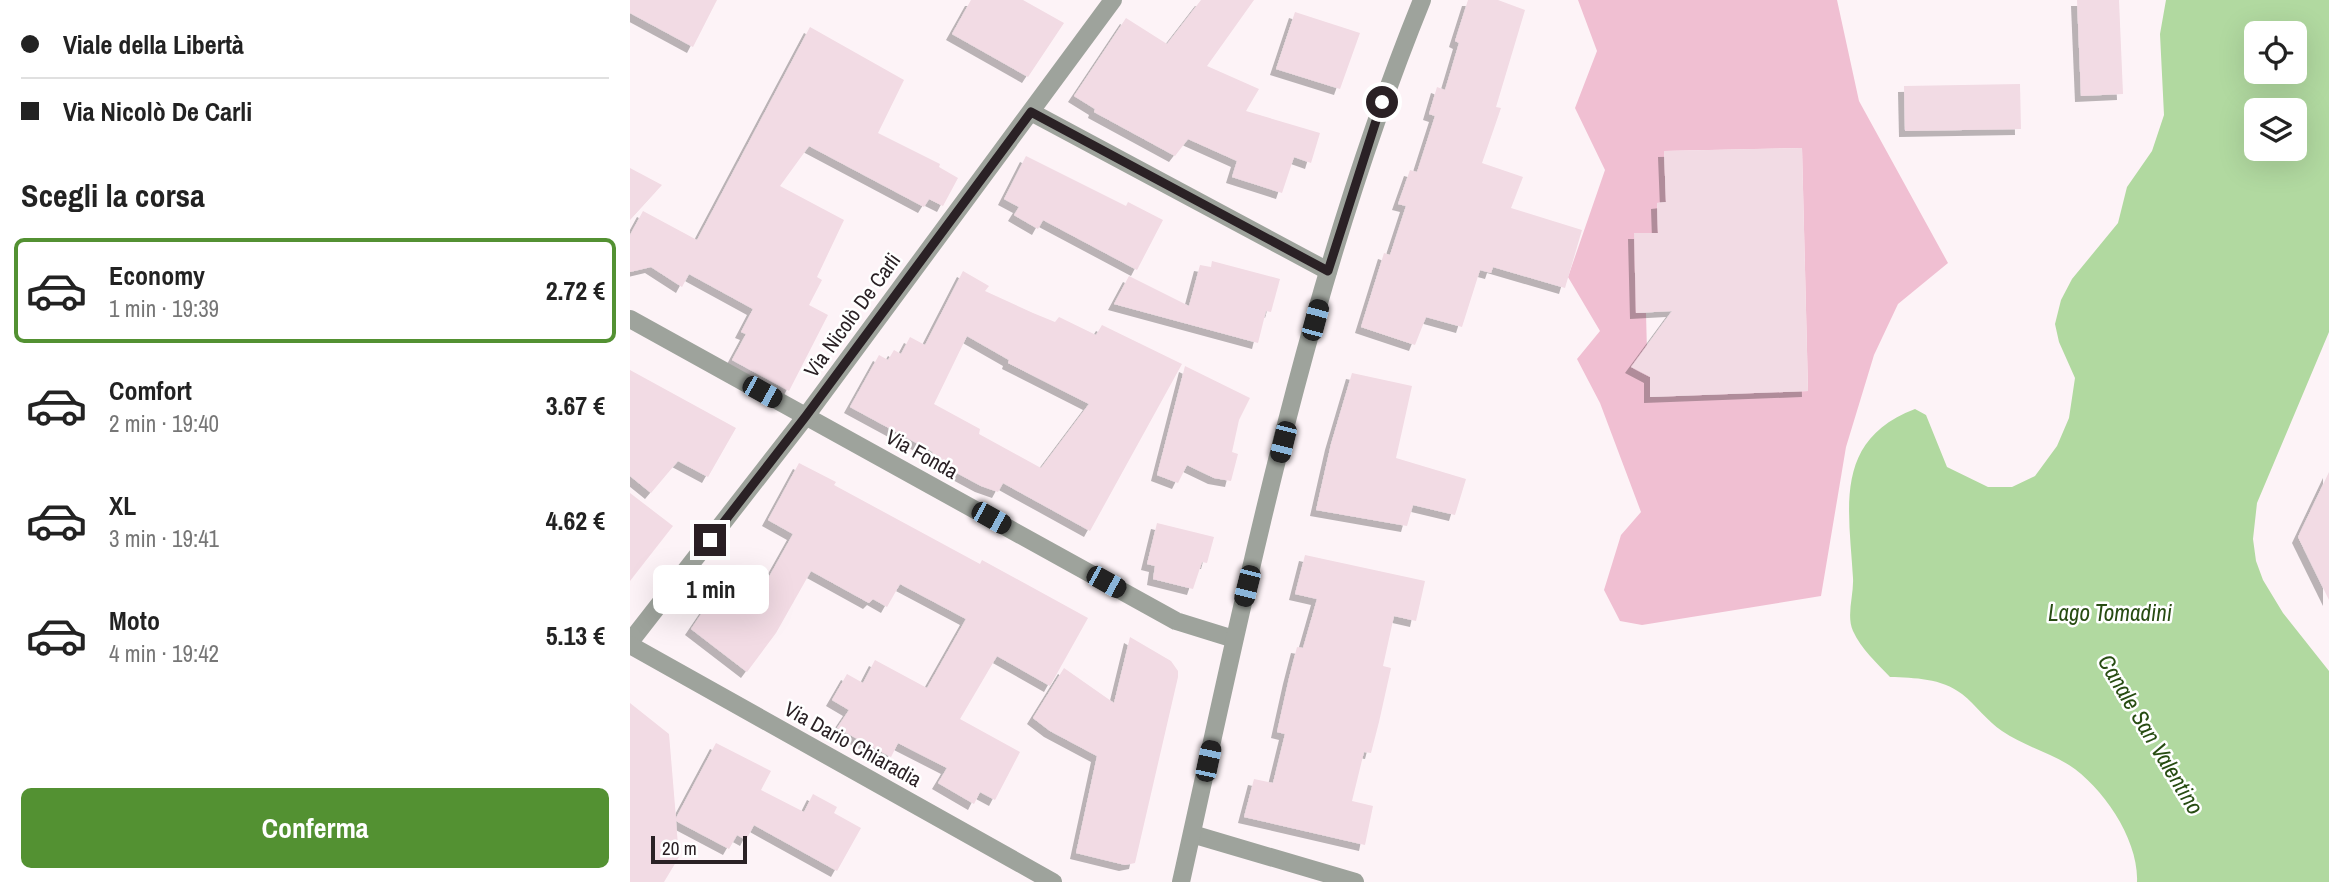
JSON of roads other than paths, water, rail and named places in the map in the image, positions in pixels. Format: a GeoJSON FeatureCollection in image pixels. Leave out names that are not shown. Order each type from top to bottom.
{"type":"FeatureCollection","features":[{"type":"Feature","properties":{"kind":"street","name":"Via Nicolò De Carli"},"geometry":{"type":"LineString","coordinates":[[630,644],[806,416],[1113,0]]}},
{"type":"Feature","properties":{"kind":"street"},"geometry":{"type":"LineString","coordinates":[[1181,882],[1234,639],[1328,271],[1391,76],[1422,0]]}},
{"type":"Feature","properties":{"kind":"street"},"geometry":{"type":"LineString","coordinates":[[1031,112],[1328,271]]}},
{"type":"Feature","properties":{"kind":"street","name":"Via Fonda"},"geometry":{"type":"LineString","coordinates":[[630,319],[1176,621],[1234,639]]}},
{"type":"Feature","properties":{"kind":"street","name":"Via Dario Chiaradia"},"geometry":{"type":"LineString","coordinates":[[630,644],[1053,882]]}},
{"type":"Feature","properties":{"kind":"street"},"geometry":{"type":"LineString","coordinates":[[1192,834],[1354,882]]}},
{"type":"Feature","properties":{"kind":"water","name":"Lago Tomadini"},"geometry":{"type":"Polygon","coordinates":[[[2166,0],[2329,0],[2329,332],[2257,503],[2253,539],[2256,561],[2263,580],[2283,613],[2329,671],[2329,882],[2137,882],[2132,849],[2125,832],[2106,801],[2082,775],[2061,760],[2002,731],[1954,689],[1928,680],[1890,677],[1860,644],[1851,625],[1853,578],[1849,502],[1852,479],[1858,458],[1870,439],[1889,422],[1915,409],[1926,415],[1947,467],[1988,487],[2012,487],[2035,476],[2057,446],[2069,418],[2075,378],[2059,342],[2055,324],[2061,300],[2072,279],[2118,223],[2127,187],[2152,151],[2164,115],[2160,34],[2166,0]]]}},
{"type":"Feature","properties":{"kind":"water label","name":"Canale San Valentino"},"geometry":{"type":"Point","coordinates":[2151,734]}}]}
